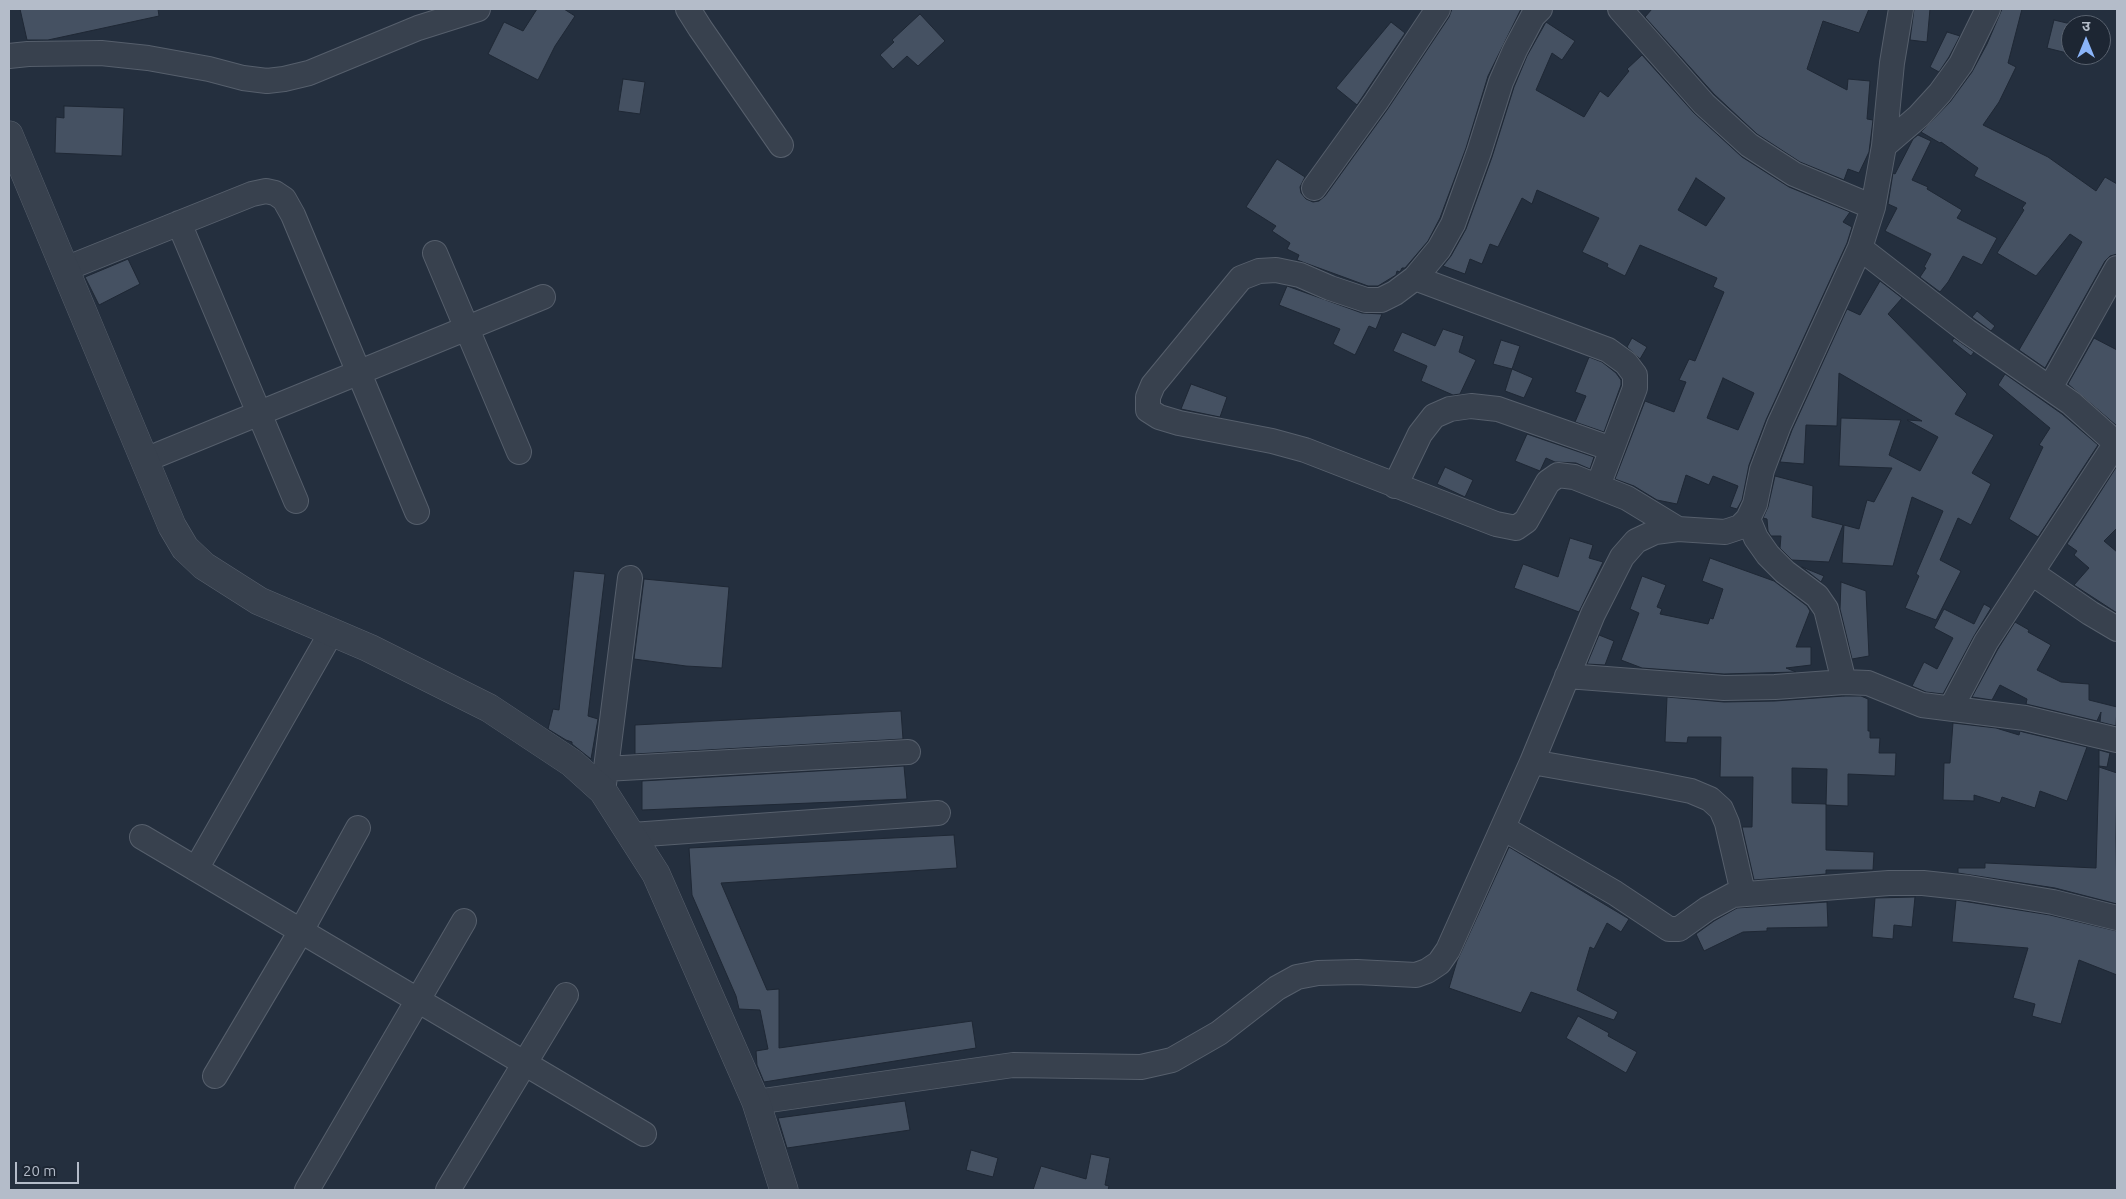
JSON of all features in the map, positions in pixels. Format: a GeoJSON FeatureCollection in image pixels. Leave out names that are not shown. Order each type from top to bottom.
{"type":"FeatureCollection","features":[{"type":"Feature","properties":{"kind":"street"},"geometry":{"type":"LineString","coordinates":[[9,56],[101,53],[148,58],[243,78],[267,81],[309,73],[418,28],[478,9]]}},
{"type":"Feature","properties":{"kind":"street"},"geometry":{"type":"LineString","coordinates":[[688,9],[782,145]]}},
{"type":"Feature","properties":{"kind":"street"},"geometry":{"type":"LineString","coordinates":[[1314,188],[1376,102],[1438,9]]}},
{"type":"Feature","properties":{"kind":"street"},"geometry":{"type":"LineString","coordinates":[[1540,9],[1533,16],[1501,82],[1479,152],[1453,224],[1439,249],[1415,278],[1395,293],[1381,300],[1366,300],[1300,275],[1276,270],[1259,270],[1241,278],[1154,385],[1148,396],[1148,410],[1158,417],[1179,423],[1272,441],[1305,450],[1496,524],[1516,528],[1526,521],[1548,482],[1558,475],[1574,477],[1627,498],[1678,528]]}},
{"type":"Feature","properties":{"kind":"street"},"geometry":{"type":"LineString","coordinates":[[756,1102],[1013,1065],[1141,1068],[1172,1060],[1211,1038],[1277,988],[1297,977],[1318,973],[1357,972],[1401,976],[1416,975],[1427,971],[1439,963],[1448,950],[1532,762],[1592,614],[1622,557],[1636,540],[1655,532],[1678,528],[1725,532],[1740,527],[1748,519],[1754,504],[1762,470],[1779,425],[1860,248],[1873,207],[1884,146],[1892,62],[1902,9]]}},
{"type":"Feature","properties":{"kind":"street"},"geometry":{"type":"LineString","coordinates":[[1884,146],[1919,116],[1940,93],[1961,64],[1988,9]]}},
{"type":"Feature","properties":{"kind":"street"},"geometry":{"type":"LineString","coordinates":[[1632,14],[1704,104],[1749,144],[1794,174],[1873,207]]}},
{"type":"Feature","properties":{"kind":"street"},"geometry":{"type":"LineString","coordinates":[[9,135],[172,526],[185,548],[204,566],[259,601],[369,648],[489,708],[572,763],[604,780],[908,752]]}},
{"type":"Feature","properties":{"kind":"street"},"geometry":{"type":"LineString","coordinates":[[65,269],[252,194],[266,191],[275,193],[284,200],[293,215],[417,512]]}},
{"type":"Feature","properties":{"kind":"street"},"geometry":{"type":"LineString","coordinates":[[179,223],[296,501]]}},
{"type":"Feature","properties":{"kind":"street"},"geometry":{"type":"LineString","coordinates":[[1860,248],[1967,332],[2071,402],[2117,444],[1986,642],[1951,708]]}},
{"type":"Feature","properties":{"kind":"street"},"geometry":{"type":"LineString","coordinates":[[435,253],[518,452]]}},
{"type":"Feature","properties":{"kind":"street"},"geometry":{"type":"LineString","coordinates":[[2050,388],[2117,268]]}},
{"type":"Feature","properties":{"kind":"street"},"geometry":{"type":"LineString","coordinates":[[1415,278],[1608,350],[1626,363],[1635,376],[1635,388],[1598,486]]}},
{"type":"Feature","properties":{"kind":"street"},"geometry":{"type":"LineString","coordinates":[[145,460],[543,297]]}},
{"type":"Feature","properties":{"kind":"street"},"geometry":{"type":"LineString","coordinates":[[1395,486],[1420,434],[1434,416],[1450,409],[1471,406],[1498,409],[1612,449]]}},
{"type":"Feature","properties":{"kind":"street"},"geometry":{"type":"LineString","coordinates":[[1748,519],[1756,538],[1768,555],[1784,572],[1818,596],[1826,609],[1844,682]]}},
{"type":"Feature","properties":{"kind":"street"},"geometry":{"type":"LineString","coordinates":[[2032,572],[2090,613],[2117,629]]}},
{"type":"Feature","properties":{"kind":"street"},"geometry":{"type":"LineString","coordinates":[[630,578],[604,780],[632,835],[656,874],[756,1102],[784,1190]]}},
{"type":"Feature","properties":{"kind":"street"},"geometry":{"type":"LineString","coordinates":[[196,869],[331,633]]}},
{"type":"Feature","properties":{"kind":"street"},"geometry":{"type":"LineString","coordinates":[[1567,676],[1724,688],[1775,687],[1844,682],[1868,683],[1922,704],[2024,718],[2117,740]]}},
{"type":"Feature","properties":{"kind":"street"},"geometry":{"type":"LineString","coordinates":[[1532,762],[1651,783],[1691,792],[1710,799],[1721,809],[1727,823],[1743,893]]}},
{"type":"Feature","properties":{"kind":"street"},"geometry":{"type":"LineString","coordinates":[[632,835],[938,813]]}},
{"type":"Feature","properties":{"kind":"street"},"geometry":{"type":"LineString","coordinates":[[215,1076],[301,931],[358,828]]}},
{"type":"Feature","properties":{"kind":"street"},"geometry":{"type":"LineString","coordinates":[[1503,828],[1615,892],[1669,930],[1679,929],[1723,899],[1743,893],[1889,883],[1923,883],[2053,902],[2117,918]]}},
{"type":"Feature","properties":{"kind":"street"},"geometry":{"type":"LineString","coordinates":[[142,837],[644,1134]]}},
{"type":"Feature","properties":{"kind":"street"},"geometry":{"type":"LineString","coordinates":[[307,1190],[464,921]]}},
{"type":"Feature","properties":{"kind":"street"},"geometry":{"type":"LineString","coordinates":[[448,1190],[526,1064],[566,995]]}},
{"type":"Feature","properties":{"kind":"building"},"geometry":{"type":"Polygon","coordinates":[[[20,9],[158,9],[159,16],[48,40],[27,40],[20,9]]]}},
{"type":"Feature","properties":{"kind":"building"},"geometry":{"type":"Polygon","coordinates":[[[537,9],[564,9],[575,16],[555,46],[538,80],[488,54],[504,22],[523,31],[537,9]]]}},
{"type":"Feature","properties":{"kind":"building"},"geometry":{"type":"Polygon","coordinates":[[[1452,9],[1521,9],[1488,76],[1466,148],[1440,218],[1428,241],[1405,268],[1402,268],[1400,272],[1397,271],[1396,275],[1378,286],[1368,286],[1297,260],[1299,255],[1287,249],[1290,243],[1272,231],[1276,226],[1246,207],[1277,159],[1305,177],[1300,187],[1301,193],[1306,199],[1313,202],[1319,201],[1325,196],[1387,110],[1449,17],[1452,9]]]}},
{"type":"Feature","properties":{"kind":"building"},"geometry":{"type":"Polygon","coordinates":[[[1652,9],[1869,9],[1859,33],[1823,21],[1807,69],[1847,90],[1848,79],[1870,81],[1867,119],[1873,120],[1869,152],[1859,173],[1848,169],[1844,180],[1800,162],[1757,134],[1714,94],[1645,17],[1652,9]]]}},
{"type":"Feature","properties":{"kind":"building"},"geometry":{"type":"Polygon","coordinates":[[[1914,9],[1930,9],[1927,42],[1910,40],[1914,9]]]}},
{"type":"Feature","properties":{"kind":"building"},"geometry":{"type":"Polygon","coordinates":[[[2002,9],[2022,9],[2008,63],[2016,67],[1999,102],[1983,125],[2048,157],[2096,191],[2105,177],[2117,184],[2117,254],[2110,256],[2105,261],[2045,368],[2019,350],[2082,242],[2070,234],[2036,276],[1997,253],[2024,210],[2022,208],[2026,203],[1974,176],[1978,168],[1941,142],[1921,132],[1950,102],[1972,72],[1987,44],[2002,9]]]}},
{"type":"Feature","properties":{"kind":"building"},"geometry":{"type":"Polygon","coordinates":[[[920,14],[945,41],[918,66],[907,56],[893,69],[880,55],[894,42],[892,40],[920,14]]]}},
{"type":"Feature","properties":{"kind":"building"},"geometry":{"type":"Polygon","coordinates":[[[2054,20],[2061,22],[2061,52],[2047,48],[2054,20]]]}},
{"type":"Feature","properties":{"kind":"building"},"geometry":{"type":"Polygon","coordinates":[[[1391,22],[1405,33],[1357,105],[1336,88],[1391,22]]]}},
{"type":"Feature","properties":{"kind":"building"},"geometry":{"type":"Polygon","coordinates":[[[1546,22],[1575,41],[1562,60],[1552,53],[1536,90],[1584,117],[1600,91],[1608,97],[1629,71],[1627,69],[1642,55],[1694,113],[1742,157],[1789,187],[1850,212],[1843,222],[1852,227],[1847,243],[1766,420],[1749,465],[1742,500],[1737,509],[1730,507],[1738,486],[1713,476],[1709,485],[1686,475],[1677,504],[1657,500],[1634,486],[1615,479],[1645,401],[1674,412],[1686,382],[1679,380],[1689,359],[1695,361],[1724,292],[1713,287],[1717,278],[1640,245],[1625,276],[1607,267],[1608,264],[1582,252],[1599,218],[1537,190],[1532,204],[1522,198],[1498,247],[1490,244],[1482,264],[1470,259],[1465,274],[1443,266],[1451,256],[1466,229],[1492,157],[1514,87],[1527,56],[1546,22]],[[1696,178],[1678,210],[1706,226],[1725,198],[1696,178]],[[1723,378],[1707,418],[1738,430],[1754,393],[1723,378]]]}},
{"type":"Feature","properties":{"kind":"building"},"geometry":{"type":"Polygon","coordinates":[[[1947,32],[1960,36],[1939,72],[1930,67],[1947,32]]]}},
{"type":"Feature","properties":{"kind":"building"},"geometry":{"type":"Polygon","coordinates":[[[623,79],[645,82],[640,114],[618,111],[623,79]]]}},
{"type":"Feature","properties":{"kind":"building"},"geometry":{"type":"Polygon","coordinates":[[[64,106],[124,108],[122,156],[55,153],[56,117],[64,118],[64,106]]]}},
{"type":"Feature","properties":{"kind":"building"},"geometry":{"type":"Polygon","coordinates":[[[1918,135],[1931,141],[1912,180],[1928,187],[1927,189],[1962,210],[1957,218],[1997,238],[1982,265],[1963,256],[1940,292],[1920,277],[1926,268],[1924,267],[1931,254],[1885,231],[1897,208],[1888,204],[1893,173],[1895,174],[1913,139],[1918,135]]]}},
{"type":"Feature","properties":{"kind":"building"},"geometry":{"type":"Polygon","coordinates":[[[128,259],[140,284],[99,305],[85,277],[128,259]]]}},
{"type":"Feature","properties":{"kind":"building"},"geometry":{"type":"Polygon","coordinates":[[[1880,281],[1902,298],[1888,314],[1967,394],[1955,414],[1994,435],[1972,473],[1991,484],[1971,525],[1958,518],[1940,560],[1961,571],[1936,620],[1905,608],[1919,576],[1916,574],[1943,511],[1912,497],[1893,566],[1842,563],[1844,525],[1859,529],[1867,500],[1874,502],[1892,468],[1839,466],[1841,418],[1901,420],[1889,455],[1920,471],[1938,437],[1907,420],[1922,421],[1839,373],[1837,426],[1806,425],[1804,464],[1780,462],[1792,430],[1847,309],[1860,315],[1880,281]]]}},
{"type":"Feature","properties":{"kind":"building"},"geometry":{"type":"Polygon","coordinates":[[[1287,286],[1362,313],[1382,314],[1376,329],[1369,326],[1355,355],[1333,344],[1340,329],[1279,305],[1287,286]]]}},
{"type":"Feature","properties":{"kind":"building"},"geometry":{"type":"Polygon","coordinates":[[[1977,311],[1995,326],[1991,331],[1972,317],[1977,311]]]}},
{"type":"Feature","properties":{"kind":"building"},"geometry":{"type":"Polygon","coordinates":[[[1443,329],[1464,336],[1459,352],[1476,360],[1460,394],[1453,395],[1421,381],[1427,366],[1393,351],[1402,332],[1435,346],[1443,329]]]}},
{"type":"Feature","properties":{"kind":"building"},"geometry":{"type":"Polygon","coordinates":[[[1632,338],[1647,347],[1640,359],[1627,347],[1632,338]]]}},
{"type":"Feature","properties":{"kind":"building"},"geometry":{"type":"Polygon","coordinates":[[[1954,338],[1974,352],[1971,356],[1952,341],[1954,338]]]}},
{"type":"Feature","properties":{"kind":"building"},"geometry":{"type":"Polygon","coordinates":[[[2094,338],[2117,350],[2117,426],[2068,384],[2094,338]]]}},
{"type":"Feature","properties":{"kind":"building"},"geometry":{"type":"Polygon","coordinates":[[[1501,340],[1520,346],[1512,369],[1493,364],[1501,340]]]}},
{"type":"Feature","properties":{"kind":"building"},"geometry":{"type":"Polygon","coordinates":[[[1589,357],[1602,362],[1616,373],[1621,380],[1621,385],[1604,432],[1575,422],[1586,396],[1575,392],[1589,357]]]}},
{"type":"Feature","properties":{"kind":"building"},"geometry":{"type":"Polygon","coordinates":[[[1512,369],[1533,378],[1524,398],[1505,391],[1512,369]]]}},
{"type":"Feature","properties":{"kind":"building"},"geometry":{"type":"Polygon","coordinates":[[[2005,374],[2062,414],[2098,445],[2038,537],[2009,519],[2043,447],[2039,445],[2050,428],[1998,385],[2005,374]]]}},
{"type":"Feature","properties":{"kind":"building"},"geometry":{"type":"Polygon","coordinates":[[[1191,384],[1227,397],[1220,417],[1181,409],[1191,384]]]}},
{"type":"Feature","properties":{"kind":"building"},"geometry":{"type":"Polygon","coordinates":[[[1527,434],[1594,457],[1590,469],[1576,463],[1555,462],[1546,458],[1540,471],[1515,461],[1527,434]]]}},
{"type":"Feature","properties":{"kind":"building"},"geometry":{"type":"Polygon","coordinates":[[[2117,466],[2117,528],[2104,541],[2117,552],[2117,613],[2074,585],[2089,568],[2074,555],[2077,551],[2067,544],[2117,466]]]}},
{"type":"Feature","properties":{"kind":"building"},"geometry":{"type":"Polygon","coordinates":[[[1445,467],[1473,480],[1465,497],[1437,484],[1445,467]]]}},
{"type":"Feature","properties":{"kind":"building"},"geometry":{"type":"Polygon","coordinates":[[[1775,476],[1813,486],[1812,517],[1843,525],[1829,562],[1792,560],[1780,548],[1781,536],[1771,536],[1768,531],[1767,519],[1763,518],[1768,507],[1775,476]]]}},
{"type":"Feature","properties":{"kind":"building"},"geometry":{"type":"Polygon","coordinates":[[[1570,538],[1593,545],[1589,558],[1603,562],[1579,612],[1514,588],[1523,564],[1558,577],[1570,538]]]}},
{"type":"Feature","properties":{"kind":"building"},"geometry":{"type":"Polygon","coordinates":[[[1710,558],[1774,581],[1807,606],[1810,611],[1796,647],[1811,647],[1811,665],[1786,668],[1796,672],[1724,674],[1642,668],[1621,660],[1639,613],[1630,609],[1642,576],[1666,585],[1657,607],[1662,609],[1660,614],[1708,624],[1710,618],[1713,619],[1723,589],[1702,581],[1710,558]]]}},
{"type":"Feature","properties":{"kind":"building"},"geometry":{"type":"Polygon","coordinates":[[[1802,567],[1824,576],[1821,582],[1802,567]]]}},
{"type":"Feature","properties":{"kind":"building"},"geometry":{"type":"Polygon","coordinates":[[[574,571],[605,574],[588,716],[598,719],[591,759],[572,742],[548,729],[553,709],[559,710],[574,571]]]}},
{"type":"Feature","properties":{"kind":"building"},"geometry":{"type":"Polygon","coordinates":[[[644,579],[729,587],[722,668],[686,666],[634,659],[644,579]]]}},
{"type":"Feature","properties":{"kind":"building"},"geometry":{"type":"Polygon","coordinates":[[[1841,582],[1866,591],[1869,656],[1852,659],[1840,609],[1841,582]]]}},
{"type":"Feature","properties":{"kind":"building"},"geometry":{"type":"Polygon","coordinates":[[[1984,604],[1991,608],[1943,694],[1926,692],[1912,686],[1924,662],[1937,669],[1953,638],[1934,628],[1944,609],[1974,624],[1984,604]]]}},
{"type":"Feature","properties":{"kind":"building"},"geometry":{"type":"Polygon","coordinates":[[[2015,622],[2051,645],[2037,670],[2061,682],[2089,684],[2089,700],[2117,707],[2116,726],[2100,722],[2101,712],[2097,721],[2026,704],[2027,699],[2000,685],[1992,700],[1972,697],[2015,622]]]}},
{"type":"Feature","properties":{"kind":"building"},"geometry":{"type":"Polygon","coordinates":[[[1599,635],[1614,641],[1605,665],[1587,664],[1599,635]]]}},
{"type":"Feature","properties":{"kind":"building"},"geometry":{"type":"Polygon","coordinates":[[[1844,696],[1861,696],[1868,699],[1868,731],[1870,731],[1870,738],[1880,738],[1879,753],[1896,753],[1895,776],[1848,774],[1848,806],[1826,805],[1826,850],[1874,852],[1873,870],[1826,870],[1826,874],[1754,880],[1742,827],[1752,827],[1753,777],[1720,777],[1721,737],[1688,737],[1687,743],[1665,742],[1667,697],[1724,702],[1775,701],[1844,696]],[[1792,768],[1792,803],[1826,805],[1827,769],[1792,768]]]}},
{"type":"Feature","properties":{"kind":"building"},"geometry":{"type":"Polygon","coordinates":[[[901,711],[903,739],[635,754],[635,725],[901,711]]]}},
{"type":"Feature","properties":{"kind":"building"},"geometry":{"type":"Polygon","coordinates":[[[1953,723],[1996,728],[2019,735],[2020,731],[2087,747],[2067,801],[2040,791],[2035,808],[2002,797],[2000,803],[1974,795],[1974,801],[1943,800],[1944,763],[1950,763],[1953,723]]]}},
{"type":"Feature","properties":{"kind":"building"},"geometry":{"type":"Polygon","coordinates":[[[2099,750],[2110,753],[2107,767],[2099,766],[2099,750]]]}},
{"type":"Feature","properties":{"kind":"building"},"geometry":{"type":"Polygon","coordinates":[[[904,766],[907,799],[642,810],[642,781],[904,766]]]}},
{"type":"Feature","properties":{"kind":"building"},"geometry":{"type":"Polygon","coordinates":[[[2099,767],[2117,773],[2117,904],[2055,888],[1958,873],[1958,868],[1985,868],[1985,863],[2096,868],[2099,767]]]}},
{"type":"Feature","properties":{"kind":"building"},"geometry":{"type":"Polygon","coordinates":[[[954,835],[957,868],[721,883],[767,990],[779,989],[779,1048],[972,1021],[976,1048],[764,1082],[757,1065],[756,1051],[768,1049],[760,1010],[739,1009],[736,996],[692,895],[689,848],[954,835]]]}},
{"type":"Feature","properties":{"kind":"building"},"geometry":{"type":"Polygon","coordinates":[[[1509,847],[1629,919],[1621,932],[1607,923],[1594,949],[1590,947],[1577,990],[1618,1012],[1614,1020],[1531,992],[1521,1013],[1449,988],[1457,961],[1509,847]]]}},
{"type":"Feature","properties":{"kind":"building"},"geometry":{"type":"Polygon","coordinates":[[[1915,897],[1912,927],[1894,925],[1893,939],[1872,937],[1875,898],[1915,897]]]}},
{"type":"Feature","properties":{"kind":"building"},"geometry":{"type":"Polygon","coordinates":[[[1956,900],[2050,915],[2117,931],[2117,975],[2079,960],[2061,1024],[2032,1016],[2035,1004],[2013,998],[2028,948],[1952,942],[1956,900]]]}},
{"type":"Feature","properties":{"kind":"building"},"geometry":{"type":"Polygon","coordinates":[[[1827,902],[1828,927],[1767,928],[1767,931],[1743,932],[1704,951],[1696,934],[1737,908],[1827,902]]]}},
{"type":"Feature","properties":{"kind":"building"},"geometry":{"type":"Polygon","coordinates":[[[1578,1016],[1609,1033],[1608,1036],[1637,1052],[1626,1073],[1566,1038],[1578,1016]]]}},
{"type":"Feature","properties":{"kind":"building"},"geometry":{"type":"Polygon","coordinates":[[[905,1101],[910,1130],[787,1148],[778,1118],[905,1101]]]}},
{"type":"Feature","properties":{"kind":"building"},"geometry":{"type":"Polygon","coordinates":[[[971,1150],[998,1158],[993,1177],[966,1170],[971,1150]]]}},
{"type":"Feature","properties":{"kind":"building"},"geometry":{"type":"Polygon","coordinates":[[[1091,1154],[1110,1158],[1105,1185],[1109,1186],[1108,1190],[1033,1190],[1041,1166],[1086,1179],[1091,1154]]]}}]}
